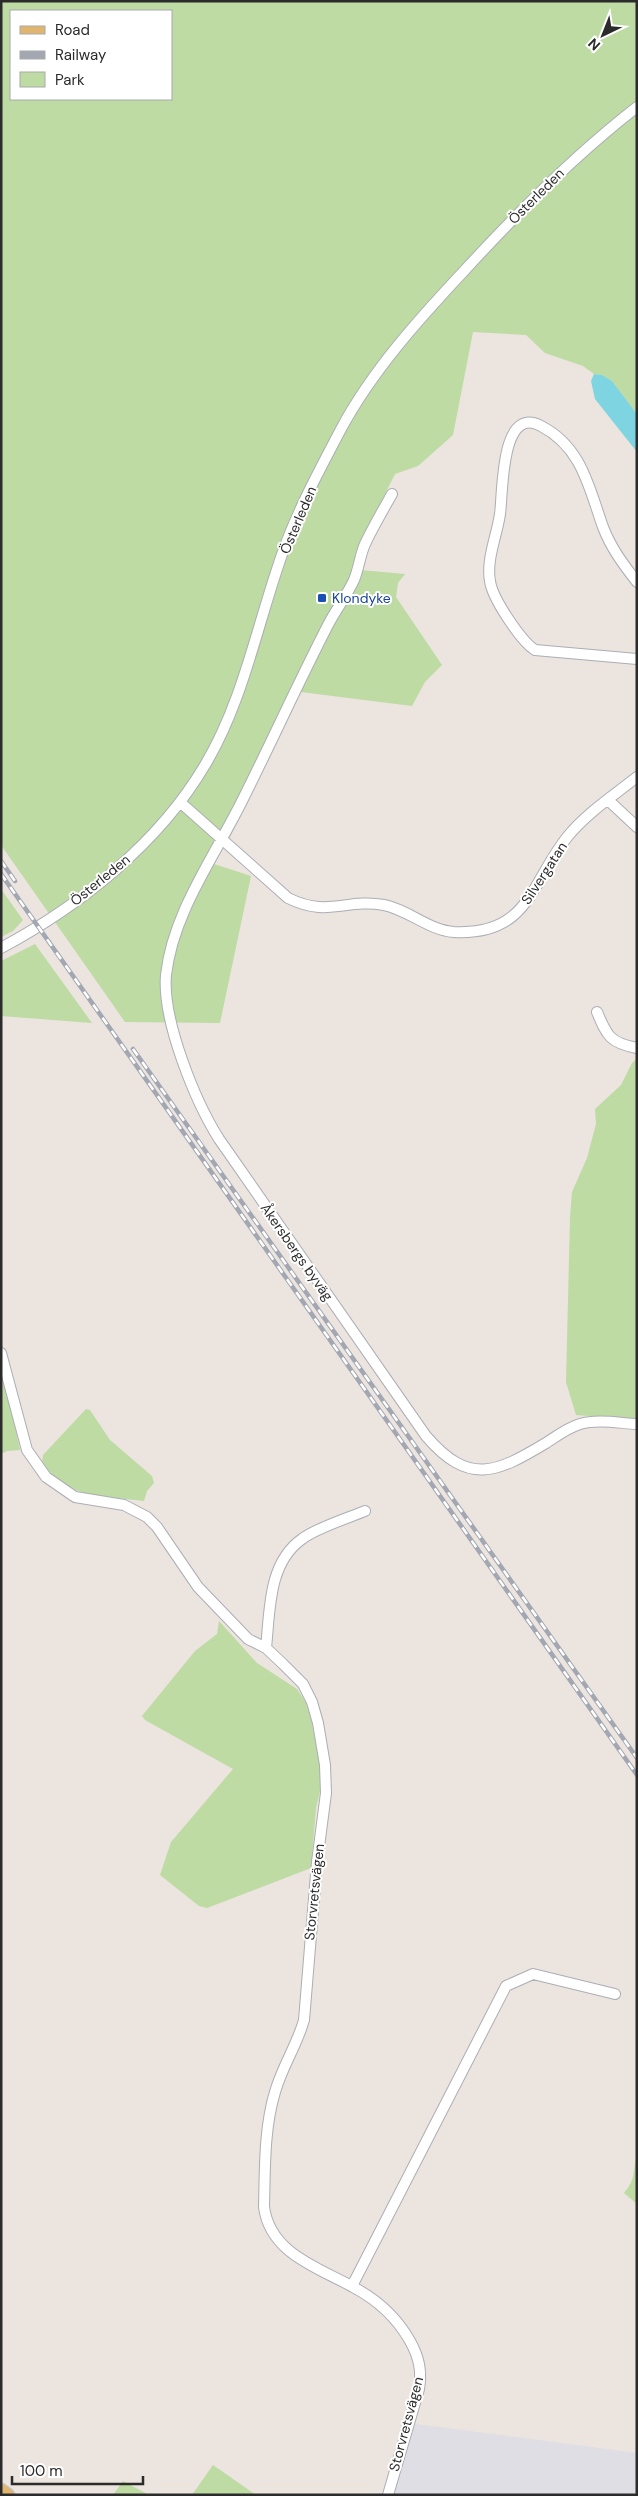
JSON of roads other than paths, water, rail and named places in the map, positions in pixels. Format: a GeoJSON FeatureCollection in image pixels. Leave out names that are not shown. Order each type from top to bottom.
{"type":"FeatureCollection","features":[{"type":"Feature","properties":{"kind":"main road"},"geometry":{"type":"LineString","coordinates":[[1,2490],[8,2495]]}},
{"type":"Feature","properties":{"kind":"street","name":"Österleden"},"geometry":{"type":"LineString","coordinates":[[1,948],[49,920],[108,876],[137,850],[180,802],[205,765],[225,725],[285,547],[304,501],[342,426],[395,350],[455,280],[564,168],[637,107]]}},
{"type":"Feature","properties":{"kind":"street"},"geometry":{"type":"LineString","coordinates":[[637,582],[614,551],[603,528],[589,483],[569,450],[561,441],[540,425],[534,423],[520,427],[513,434],[506,448],[500,514],[489,573],[493,593],[523,639],[535,650],[637,659]]}},
{"type":"Feature","properties":{"kind":"street","name":"Åkersbergs byväg"},"geometry":{"type":"LineString","coordinates":[[392,494],[364,545],[354,579],[329,623],[223,840],[184,912],[173,941],[166,976],[169,1012],[199,1106],[219,1139],[426,1436],[449,1460],[460,1466],[481,1470],[495,1468],[509,1463],[570,1428],[582,1424],[595,1422],[637,1424]]}},
{"type":"Feature","properties":{"kind":"street","name":"Silvergatan"},"geometry":{"type":"LineString","coordinates":[[180,802],[288,898],[302,906],[317,909],[348,904],[384,905],[404,911],[441,930],[468,932],[496,926],[521,909],[530,900],[568,836],[592,812],[637,777]]}},
{"type":"Feature","properties":{"kind":"street"},"geometry":{"type":"LineString","coordinates":[[608,800],[637,827]]}},
{"type":"Feature","properties":{"kind":"street"},"geometry":{"type":"LineString","coordinates":[[597,1012],[607,1035],[619,1045],[637,1048]]}},
{"type":"Feature","properties":{"kind":"street","name":"Storvretsvägen"},"geometry":{"type":"LineString","coordinates":[[1,1353],[27,1450],[46,1477],[75,1497],[124,1505],[147,1517],[157,1527],[198,1587],[248,1639],[266,1648],[303,1684],[312,1702],[318,1723],[325,1766],[326,1793],[317,1862],[304,2020],[299,2038],[275,2090],[271,2108],[265,2182],[265,2220],[276,2239],[296,2256],[352,2286],[382,2307],[410,2340],[420,2367],[419,2389],[388,2495]]}},
{"type":"Feature","properties":{"kind":"street"},"geometry":{"type":"LineString","coordinates":[[266,1648],[268,1607],[284,1556],[302,1538],[365,1511]]}},
{"type":"Feature","properties":{"kind":"street"},"geometry":{"type":"LineString","coordinates":[[352,2286],[506,1986],[533,1974],[615,1994]]}},
{"type":"Feature","properties":{"kind":"water"},"geometry":{"type":"Polygon","coordinates":[[[594,374],[602,375],[612,381],[637,414],[637,452],[595,399],[591,381],[594,374]]]}},
{"type":"Feature","properties":{"kind":"railway"},"geometry":{"type":"LineString","coordinates":[[1,861],[15,881]]}},
{"type":"Feature","properties":{"kind":"railway"},"geometry":{"type":"LineString","coordinates":[[1,874],[637,1775]]}},
{"type":"Feature","properties":{"kind":"railway"},"geometry":{"type":"LineString","coordinates":[[133,1049],[637,1758]]}},
{"type":"Feature","properties":{"kind":"place","name":"Klondyke"},"geometry":{"type":"Point","coordinates":[322,598]}}]}
